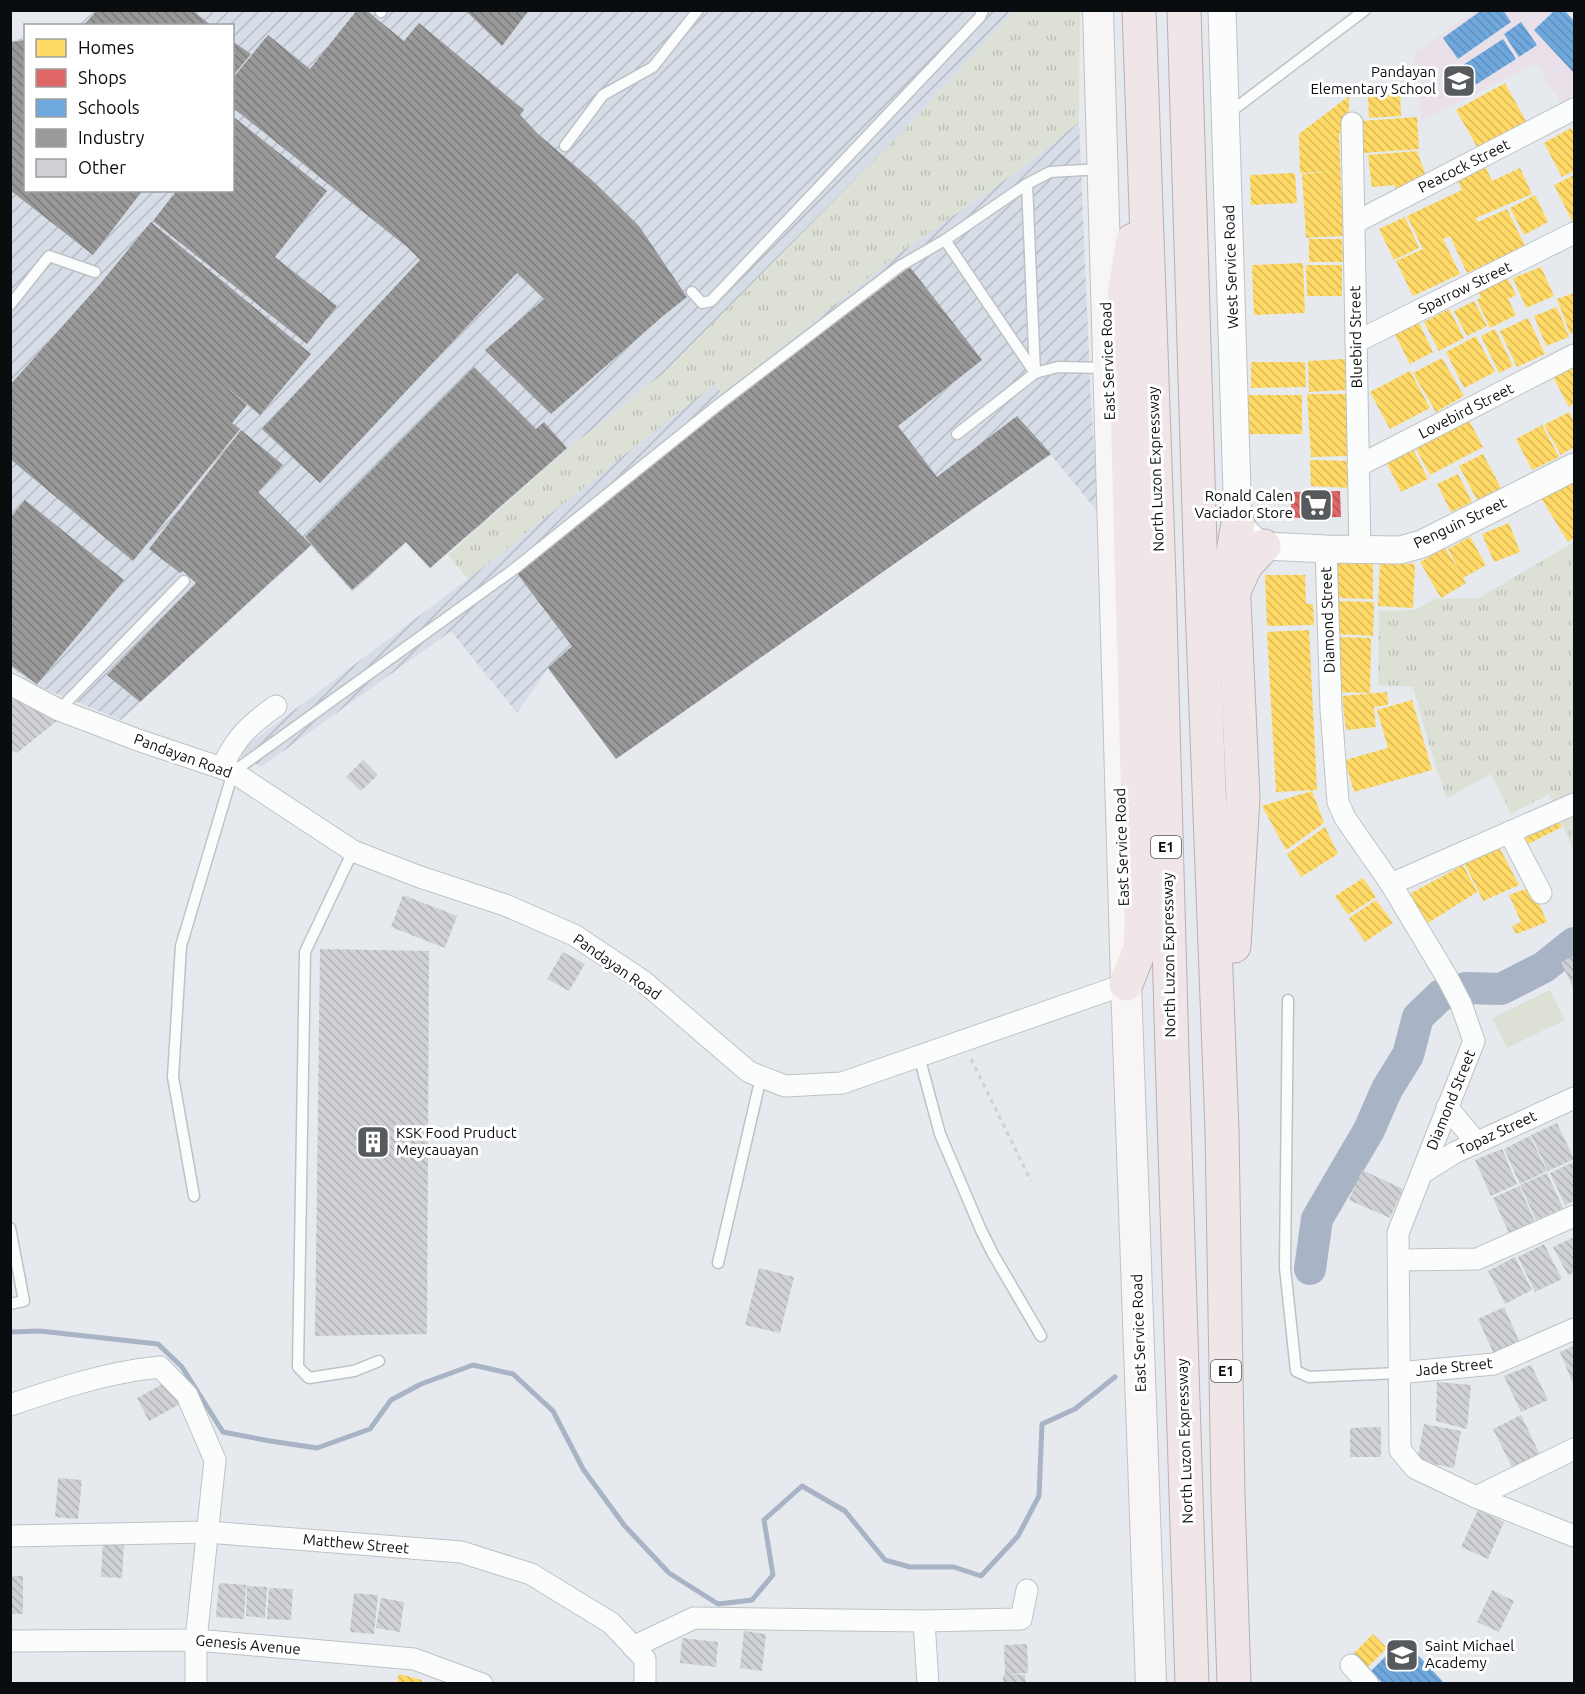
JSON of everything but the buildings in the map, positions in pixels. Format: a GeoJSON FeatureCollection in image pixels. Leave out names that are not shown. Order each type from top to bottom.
{"type":"FeatureCollection","features":[{"type":"Feature","properties":{"kind":"highway","name":"North Luzon Expressway"},"geometry":{"type":"LineString","coordinates":[[1139,10],[1159,579],[1191,1683]]}},
{"type":"Feature","properties":{"kind":"highway","name":"E1"},"geometry":{"type":"LineString","coordinates":[[1184,10],[1201,578],[1222,1130],[1228,1496],[1234,1683]]}},
{"type":"Feature","properties":{"kind":"highway"},"geometry":{"type":"LineString","coordinates":[[1126,984],[1140,949],[1141,921],[1124,295],[1145,161]]}},
{"type":"Feature","properties":{"kind":"highway"},"geometry":{"type":"LineString","coordinates":[[1222,1130],[1243,798],[1232,557],[1238,524]]}},
{"type":"Feature","properties":{"kind":"highway"},"geometry":{"type":"LineString","coordinates":[[1233,593],[1246,565],[1264,546]]}},
{"type":"Feature","properties":{"kind":"main road","name":"East Service Road"},"geometry":{"type":"LineString","coordinates":[[1098,10],[1126,984],[1151,1683]]}},
{"type":"Feature","properties":{"kind":"street","name":"West Service Road"},"geometry":{"type":"LineString","coordinates":[[1222,10],[1238,524]]}},
{"type":"Feature","properties":{"kind":"street","name":"Peacock Street"},"geometry":{"type":"LineString","coordinates":[[1354,223],[1575,109]]}},
{"type":"Feature","properties":{"kind":"street","name":"Bluebird Street"},"geometry":{"type":"LineString","coordinates":[[1352,123],[1360,550]]}},
{"type":"Feature","properties":{"kind":"street","name":"Sparrow Street"},"geometry":{"type":"LineString","coordinates":[[1356,342],[1575,233]]}},
{"type":"Feature","properties":{"kind":"street","name":"Lovebird Street"},"geometry":{"type":"LineString","coordinates":[[1358,466],[1575,355]]}},
{"type":"Feature","properties":{"kind":"street","name":"Penguin Street"},"geometry":{"type":"LineString","coordinates":[[1264,546],[1400,550],[1422,544],[1575,467]]}},
{"type":"Feature","properties":{"kind":"street"},"geometry":{"type":"LineString","coordinates":[[1238,524],[1253,540],[1264,546]]}},
{"type":"Feature","properties":{"kind":"street","name":"Diamond Street"},"geometry":{"type":"LineString","coordinates":[[1326,549],[1331,709],[1338,802],[1344,818],[1391,884],[1448,979],[1461,1004],[1474,1041],[1398,1233],[1400,1450],[1415,1468],[1476,1497],[1575,1536]]}},
{"type":"Feature","properties":{"kind":"street","name":"Pandayan Road"},"geometry":{"type":"LineString","coordinates":[[10,684],[59,710],[227,770],[353,850],[420,877],[505,905],[574,935],[643,981],[748,1072],[785,1086],[842,1083],[1126,984]]}},
{"type":"Feature","properties":{"kind":"street"},"geometry":{"type":"LineString","coordinates":[[227,770],[230,749],[251,723],[276,705]]}},
{"type":"Feature","properties":{"kind":"street"},"geometry":{"type":"LineString","coordinates":[[1391,884],[1575,804]]}},
{"type":"Feature","properties":{"kind":"street"},"geometry":{"type":"LineString","coordinates":[[1509,832],[1541,893]]}},
{"type":"Feature","properties":{"kind":"street","name":"Topaz Street"},"geometry":{"type":"LineString","coordinates":[[1422,1173],[1476,1142],[1575,1098]]}},
{"type":"Feature","properties":{"kind":"street"},"geometry":{"type":"LineString","coordinates":[[1447,1107],[1476,1142]]}},
{"type":"Feature","properties":{"kind":"street"},"geometry":{"type":"LineString","coordinates":[[1399,1260],[1477,1259],[1575,1216]]}},
{"type":"Feature","properties":{"kind":"street","name":"Jade Street"},"geometry":{"type":"LineString","coordinates":[[1398,1373],[1494,1364],[1575,1329]]}},
{"type":"Feature","properties":{"kind":"street"},"geometry":{"type":"LineString","coordinates":[[10,1405],[61,1387],[128,1370],[160,1367],[187,1395],[215,1460],[196,1640],[196,1683]]}},
{"type":"Feature","properties":{"kind":"street"},"geometry":{"type":"LineString","coordinates":[[1476,1497],[1575,1449]]}},
{"type":"Feature","properties":{"kind":"street","name":"Matthew Street"},"geometry":{"type":"LineString","coordinates":[[10,1536],[207,1532],[461,1552],[531,1574],[611,1623],[645,1659],[645,1683]]}},
{"type":"Feature","properties":{"kind":"street"},"geometry":{"type":"LineString","coordinates":[[633,1647],[694,1618],[924,1621],[1021,1619],[1027,1590]]}},
{"type":"Feature","properties":{"kind":"street"},"geometry":{"type":"LineString","coordinates":[[924,1621],[928,1683]]}},
{"type":"Feature","properties":{"kind":"street","name":"Genesis Avenue"},"geometry":{"type":"LineString","coordinates":[[10,1641],[196,1640],[414,1659],[482,1683]]}},
{"type":"Feature","properties":{"kind":"street"},"geometry":{"type":"LineString","coordinates":[[1351,1665],[1368,1683]]}},
{"type":"Feature","properties":{"kind":"lane"},"geometry":{"type":"LineString","coordinates":[[565,146],[603,94],[653,67],[698,10]]}},
{"type":"Feature","properties":{"kind":"lane"},"geometry":{"type":"LineString","coordinates":[[692,292],[702,303],[711,301],[980,17],[983,10]]}},
{"type":"Feature","properties":{"kind":"lane"},"geometry":{"type":"LineString","coordinates":[[1226,115],[1365,10]]}},
{"type":"Feature","properties":{"kind":"lane"},"geometry":{"type":"LineString","coordinates":[[194,1196],[173,1077],[181,946],[227,770],[513,570],[718,405],[900,266],[945,240],[1027,184],[1050,172],[1102,169]]}},
{"type":"Feature","properties":{"kind":"lane"},"geometry":{"type":"LineString","coordinates":[[1027,184],[1035,373]]}},
{"type":"Feature","properties":{"kind":"lane"},"geometry":{"type":"LineString","coordinates":[[945,240],[1035,373]]}},
{"type":"Feature","properties":{"kind":"lane"},"geometry":{"type":"LineString","coordinates":[[10,305],[49,256],[95,272]]}},
{"type":"Feature","properties":{"kind":"lane"},"geometry":{"type":"LineString","coordinates":[[957,434],[1035,373],[1058,367],[1108,368]]}},
{"type":"Feature","properties":{"kind":"lane"},"geometry":{"type":"LineString","coordinates":[[59,710],[184,581]]}},
{"type":"Feature","properties":{"kind":"lane"},"geometry":{"type":"LineString","coordinates":[[353,850],[305,952],[298,1367],[309,1378],[354,1371],[379,1361]]}},
{"type":"Feature","properties":{"kind":"lane"},"geometry":{"type":"LineString","coordinates":[[1288,1000],[1285,1268],[1296,1371],[1309,1377],[1398,1373]]}},
{"type":"Feature","properties":{"kind":"lane"},"geometry":{"type":"LineString","coordinates":[[919,1056],[940,1134],[981,1230],[1041,1336]]}},
{"type":"Feature","properties":{"kind":"lane"},"geometry":{"type":"LineString","coordinates":[[718,1263],[761,1077]]}},
{"type":"Feature","properties":{"kind":"lane"},"geometry":{"type":"LineString","coordinates":[[10,1228],[24,1301],[10,1304]]}},
{"type":"Feature","properties":{"kind":"path"},"geometry":{"type":"LineString","coordinates":[[962,1041],[1031,1181]]}},
{"type":"Feature","properties":{"kind":"shaded area"},"geometry":{"type":"Polygon","coordinates":[[[94,11],[1014,11],[903,131],[664,373],[568,449],[430,569],[406,543],[352,592],[311,546],[121,720],[33,684],[11,668],[10,40],[24,38],[24,192],[234,192],[234,24],[80,24],[94,11]]]}},
{"type":"Feature","properties":{"kind":"shaded area","name":"Pandayan Elementary School"},"geometry":{"type":"Polygon","coordinates":[[[1475,11],[1574,11],[1574,99],[1562,105],[1536,64],[1422,121],[1414,53],[1475,11]]]}},
{"type":"Feature","properties":{"kind":"shaded area"},"geometry":{"type":"Polygon","coordinates":[[[1079,122],[1091,403],[1099,513],[1050,454],[616,759],[548,668],[517,713],[451,631],[261,767],[237,753],[468,579],[714,383],[723,394],[898,254],[1019,170],[1079,122]]]}},
{"type":"Feature","properties":{"kind":"green space"},"geometry":{"type":"Polygon","coordinates":[[[1014,11],[1080,11],[1079,122],[1019,170],[898,254],[723,394],[714,384],[468,579],[448,555],[568,449],[664,373],[903,131],[1014,11]]]}},
{"type":"Feature","properties":{"kind":"green space"},"geometry":{"type":"Polygon","coordinates":[[[1574,542],[1574,852],[1549,794],[1511,814],[1491,774],[1447,798],[1413,687],[1378,685],[1379,611],[1415,610],[1435,599],[1479,598],[1574,542]]]}},
{"type":"Feature","properties":{"kind":"green space"},"geometry":{"type":"Polygon","coordinates":[[[1550,990],[1565,1020],[1507,1048],[1492,1018],[1550,990]]]}},
{"type":"Feature","properties":{"kind":"waterway"},"geometry":{"type":"LineString","coordinates":[[1310,1269],[1317,1219],[1369,1130],[1387,1089],[1408,1055],[1418,1017],[1441,995],[1466,988],[1501,989],[1544,967],[1574,943]]}},
{"type":"Feature","properties":{"kind":"waterway"},"geometry":{"type":"LineString","coordinates":[[10,1332],[40,1331],[158,1344],[182,1367],[223,1432],[317,1448],[370,1429],[391,1400],[421,1384],[473,1365],[513,1374],[553,1411],[583,1469],[624,1525],[669,1573],[718,1604],[752,1600],[773,1575],[764,1520],[802,1486],[845,1511],[885,1560],[910,1567],[954,1567],[981,1576],[1018,1536],[1039,1496],[1042,1424],[1075,1409],[1115,1377]]}},
{"type":"Feature","properties":{"kind":"place","name":"Pandayan Elementary School"},"geometry":{"type":"Point","coordinates":[1459,81]}},
{"type":"Feature","properties":{"kind":"place","name":"Ronald Calen Vaciador Store"},"geometry":{"type":"Point","coordinates":[1316,505]}},
{"type":"Feature","properties":{"kind":"place","name":"KSK Food Pruduct Meycauayan"},"geometry":{"type":"Point","coordinates":[373,1142]}},
{"type":"Feature","properties":{"kind":"place","name":"Saint Michael Academy"},"geometry":{"type":"Point","coordinates":[1402,1655]}}]}
